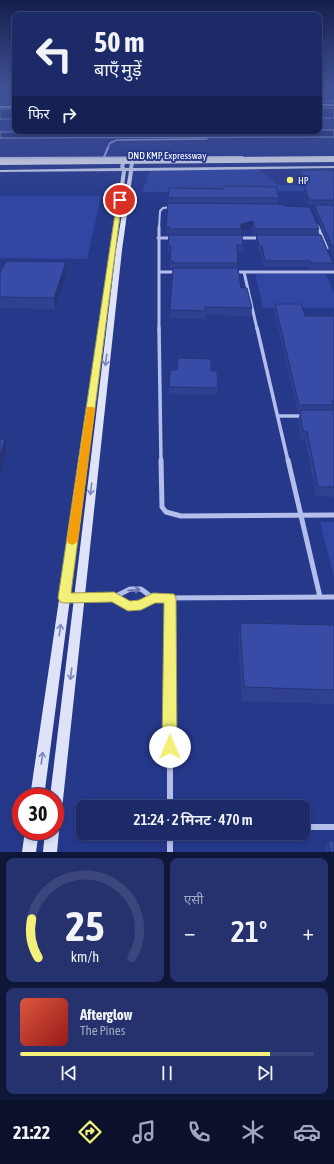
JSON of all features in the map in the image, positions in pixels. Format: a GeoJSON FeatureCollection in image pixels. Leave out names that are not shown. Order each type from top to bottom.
{"type":"FeatureCollection","features":[{"type":"Feature","properties":{"kind":"highway","name":"DND KMP Expressway"},"geometry":{"type":"LineString","coordinates":[[0,162],[334,158]]}},
{"type":"Feature","properties":{"kind":"highway","name":"DND KMP Expressway"},"geometry":{"type":"LineString","coordinates":[[0,166],[334,165]]}},
{"type":"Feature","properties":{"kind":"street"},"geometry":{"type":"LineString","coordinates":[[104,157],[110,143],[117,140],[207,139]]}},
{"type":"Feature","properties":{"kind":"street"},"geometry":{"type":"LineString","coordinates":[[127,169],[122,167],[129,157]]}},
{"type":"Feature","properties":{"kind":"street"},"geometry":{"type":"LineString","coordinates":[[0,158],[334,158]]}},
{"type":"Feature","properties":{"kind":"street"},"geometry":{"type":"LineString","coordinates":[[0,171],[334,165]]}},
{"type":"Feature","properties":{"kind":"street"},"geometry":{"type":"LineString","coordinates":[[37,788],[127,169]]}},
{"type":"Feature","properties":{"kind":"street"},"geometry":{"type":"LineString","coordinates":[[58,788],[118,266],[127,169]]}},
{"type":"Feature","properties":{"kind":"street"},"geometry":{"type":"LineString","coordinates":[[175,207],[163,208],[160,211],[158,238],[162,507],[166,512],[181,516],[334,515]]}},
{"type":"Feature","properties":{"kind":"street"},"geometry":{"type":"LineString","coordinates":[[315,220],[328,252]]}},
{"type":"Feature","properties":{"kind":"street"},"geometry":{"type":"LineString","coordinates":[[158,238],[174,238]]}},
{"type":"Feature","properties":{"kind":"street"},"geometry":{"type":"LineString","coordinates":[[229,238],[268,238]]}},
{"type":"Feature","properties":{"kind":"street"},"geometry":{"type":"LineString","coordinates":[[315,238],[323,238]]}},
{"type":"Feature","properties":{"kind":"street"},"geometry":{"type":"LineString","coordinates":[[159,272],[182,272]]}},
{"type":"Feature","properties":{"kind":"street"},"geometry":{"type":"LineString","coordinates":[[228,272],[334,272]]}},
{"type":"Feature","properties":{"kind":"street"},"geometry":{"type":"LineString","coordinates":[[244,272],[320,597]]}},
{"type":"Feature","properties":{"kind":"street"},"geometry":{"type":"LineString","coordinates":[[278,416],[310,416]]}},
{"type":"Feature","properties":{"kind":"street"},"geometry":{"type":"LineString","coordinates":[[64,598],[80,599],[114,597],[130,589],[141,589],[153,598]]}},
{"type":"Feature","properties":{"kind":"street"},"geometry":{"type":"LineString","coordinates":[[114,597],[128,606],[141,605],[153,598],[334,597]]}},
{"type":"Feature","properties":{"kind":"street"},"geometry":{"type":"LineString","coordinates":[[170,598],[170,800]]}},
{"type":"Feature","properties":{"kind":"street"},"geometry":{"type":"LineString","coordinates":[[310,827],[334,827]]}},
{"type":"Feature","properties":{"kind":"street"},"geometry":{"type":"LineString","coordinates":[[29,852],[31,840]]}},
{"type":"Feature","properties":{"kind":"street"},"geometry":{"type":"LineString","coordinates":[[50,852],[51,840]]}},
{"type":"Feature","properties":{"kind":"street"},"geometry":{"type":"LineString","coordinates":[[170,840],[170,852]]}},
{"type":"Feature","properties":{"kind":"shaded area"},"geometry":{"type":"Polygon","coordinates":[[[322,130],[334,130],[334,137],[0,138],[0,132],[12,132],[12,134],[322,134],[322,130]]]}},
{"type":"Feature","properties":{"kind":"shaded area"},"geometry":{"type":"Polygon","coordinates":[[[151,168],[257,168],[278,185],[334,184],[334,191],[142,192],[151,168]]]}},
{"type":"Feature","properties":{"kind":"shaded area"},"geometry":{"type":"Polygon","coordinates":[[[0,196],[101,196],[87,259],[0,258],[0,196]]]}},
{"type":"Feature","properties":{"kind":"shaded area"},"geometry":{"type":"Polygon","coordinates":[[[255,274],[326,274],[334,294],[334,308],[263,308],[255,274]]]}},
{"type":"Feature","properties":{"kind":"shaded area"},"geometry":{"type":"Polygon","coordinates":[[[320,522],[334,522],[334,577],[320,522]]]}},
{"type":"Feature","properties":{"kind":"building"},"geometry":{"type":"Polygon","coordinates":[[[300,170],[333,170],[334,200],[309,200],[300,170]]]}},
{"type":"Feature","properties":{"kind":"building"},"geometry":{"type":"Polygon","coordinates":[[[224,186],[276,187],[279,198],[168,198],[169,188],[224,189],[224,186]]]}},
{"type":"Feature","properties":{"kind":"building"},"geometry":{"type":"Polygon","coordinates":[[[168,203],[280,204],[286,206],[310,207],[319,229],[255,229],[253,221],[241,224],[241,229],[169,229],[170,227],[166,227],[168,203]]]}},
{"type":"Feature","properties":{"kind":"building"},"geometry":{"type":"Polygon","coordinates":[[[314,205],[334,205],[334,250],[314,205]]]}},
{"type":"Feature","properties":{"kind":"building"},"geometry":{"type":"Polygon","coordinates":[[[169,235],[242,235],[243,245],[237,245],[238,263],[173,263],[173,261],[170,261],[171,246],[168,245],[169,235]]]}},
{"type":"Feature","properties":{"kind":"building"},"geometry":{"type":"Polygon","coordinates":[[[256,235],[321,235],[334,263],[311,263],[310,261],[265,261],[262,246],[259,246],[256,235]]]}},
{"type":"Feature","properties":{"kind":"building"},"geometry":{"type":"Polygon","coordinates":[[[6,261],[66,262],[54,298],[0,297],[0,273],[6,261]]]}},
{"type":"Feature","properties":{"kind":"building"},"geometry":{"type":"Polygon","coordinates":[[[173,268],[238,268],[241,288],[247,288],[252,308],[205,307],[205,311],[170,310],[173,268]]]}},
{"type":"Feature","properties":{"kind":"building"},"geometry":{"type":"Polygon","coordinates":[[[275,304],[301,304],[305,316],[334,316],[333,405],[299,405],[275,304]]]}},
{"type":"Feature","properties":{"kind":"building"},"geometry":{"type":"Polygon","coordinates":[[[178,358],[211,359],[211,371],[217,371],[218,388],[169,387],[170,370],[177,370],[178,358]]]}},
{"type":"Feature","properties":{"kind":"building"},"geometry":{"type":"Polygon","coordinates":[[[301,410],[334,410],[334,487],[318,487],[307,431],[303,431],[301,410]]]}},
{"type":"Feature","properties":{"kind":"building"},"geometry":{"type":"Polygon","coordinates":[[[0,439],[5,439],[0,456],[0,439]]]}},
{"type":"Feature","properties":{"kind":"building"},"geometry":{"type":"Polygon","coordinates":[[[240,623],[334,625],[334,690],[244,687],[240,623]]]}},
{"type":"Feature","properties":{"kind":"building"},"geometry":{"type":"Polygon","coordinates":[[[328,841],[334,841],[334,852],[330,852],[328,841]]]}},
{"type":"Feature","properties":{"kind":"slow traffic"},"geometry":{"type":"LineString","coordinates":[[72,540],[90,409]]}},
{"type":"Feature","properties":{"kind":"place","name":"HP"},"geometry":{"type":"Point","coordinates":[290,180]}},
{"type":"Feature","properties":{"kind":"route"},"geometry":{"type":"LineString","coordinates":[[120,200],[64,598],[80,599],[114,597],[128,606],[141,605],[153,598],[170,598],[170,747]]}}]}
